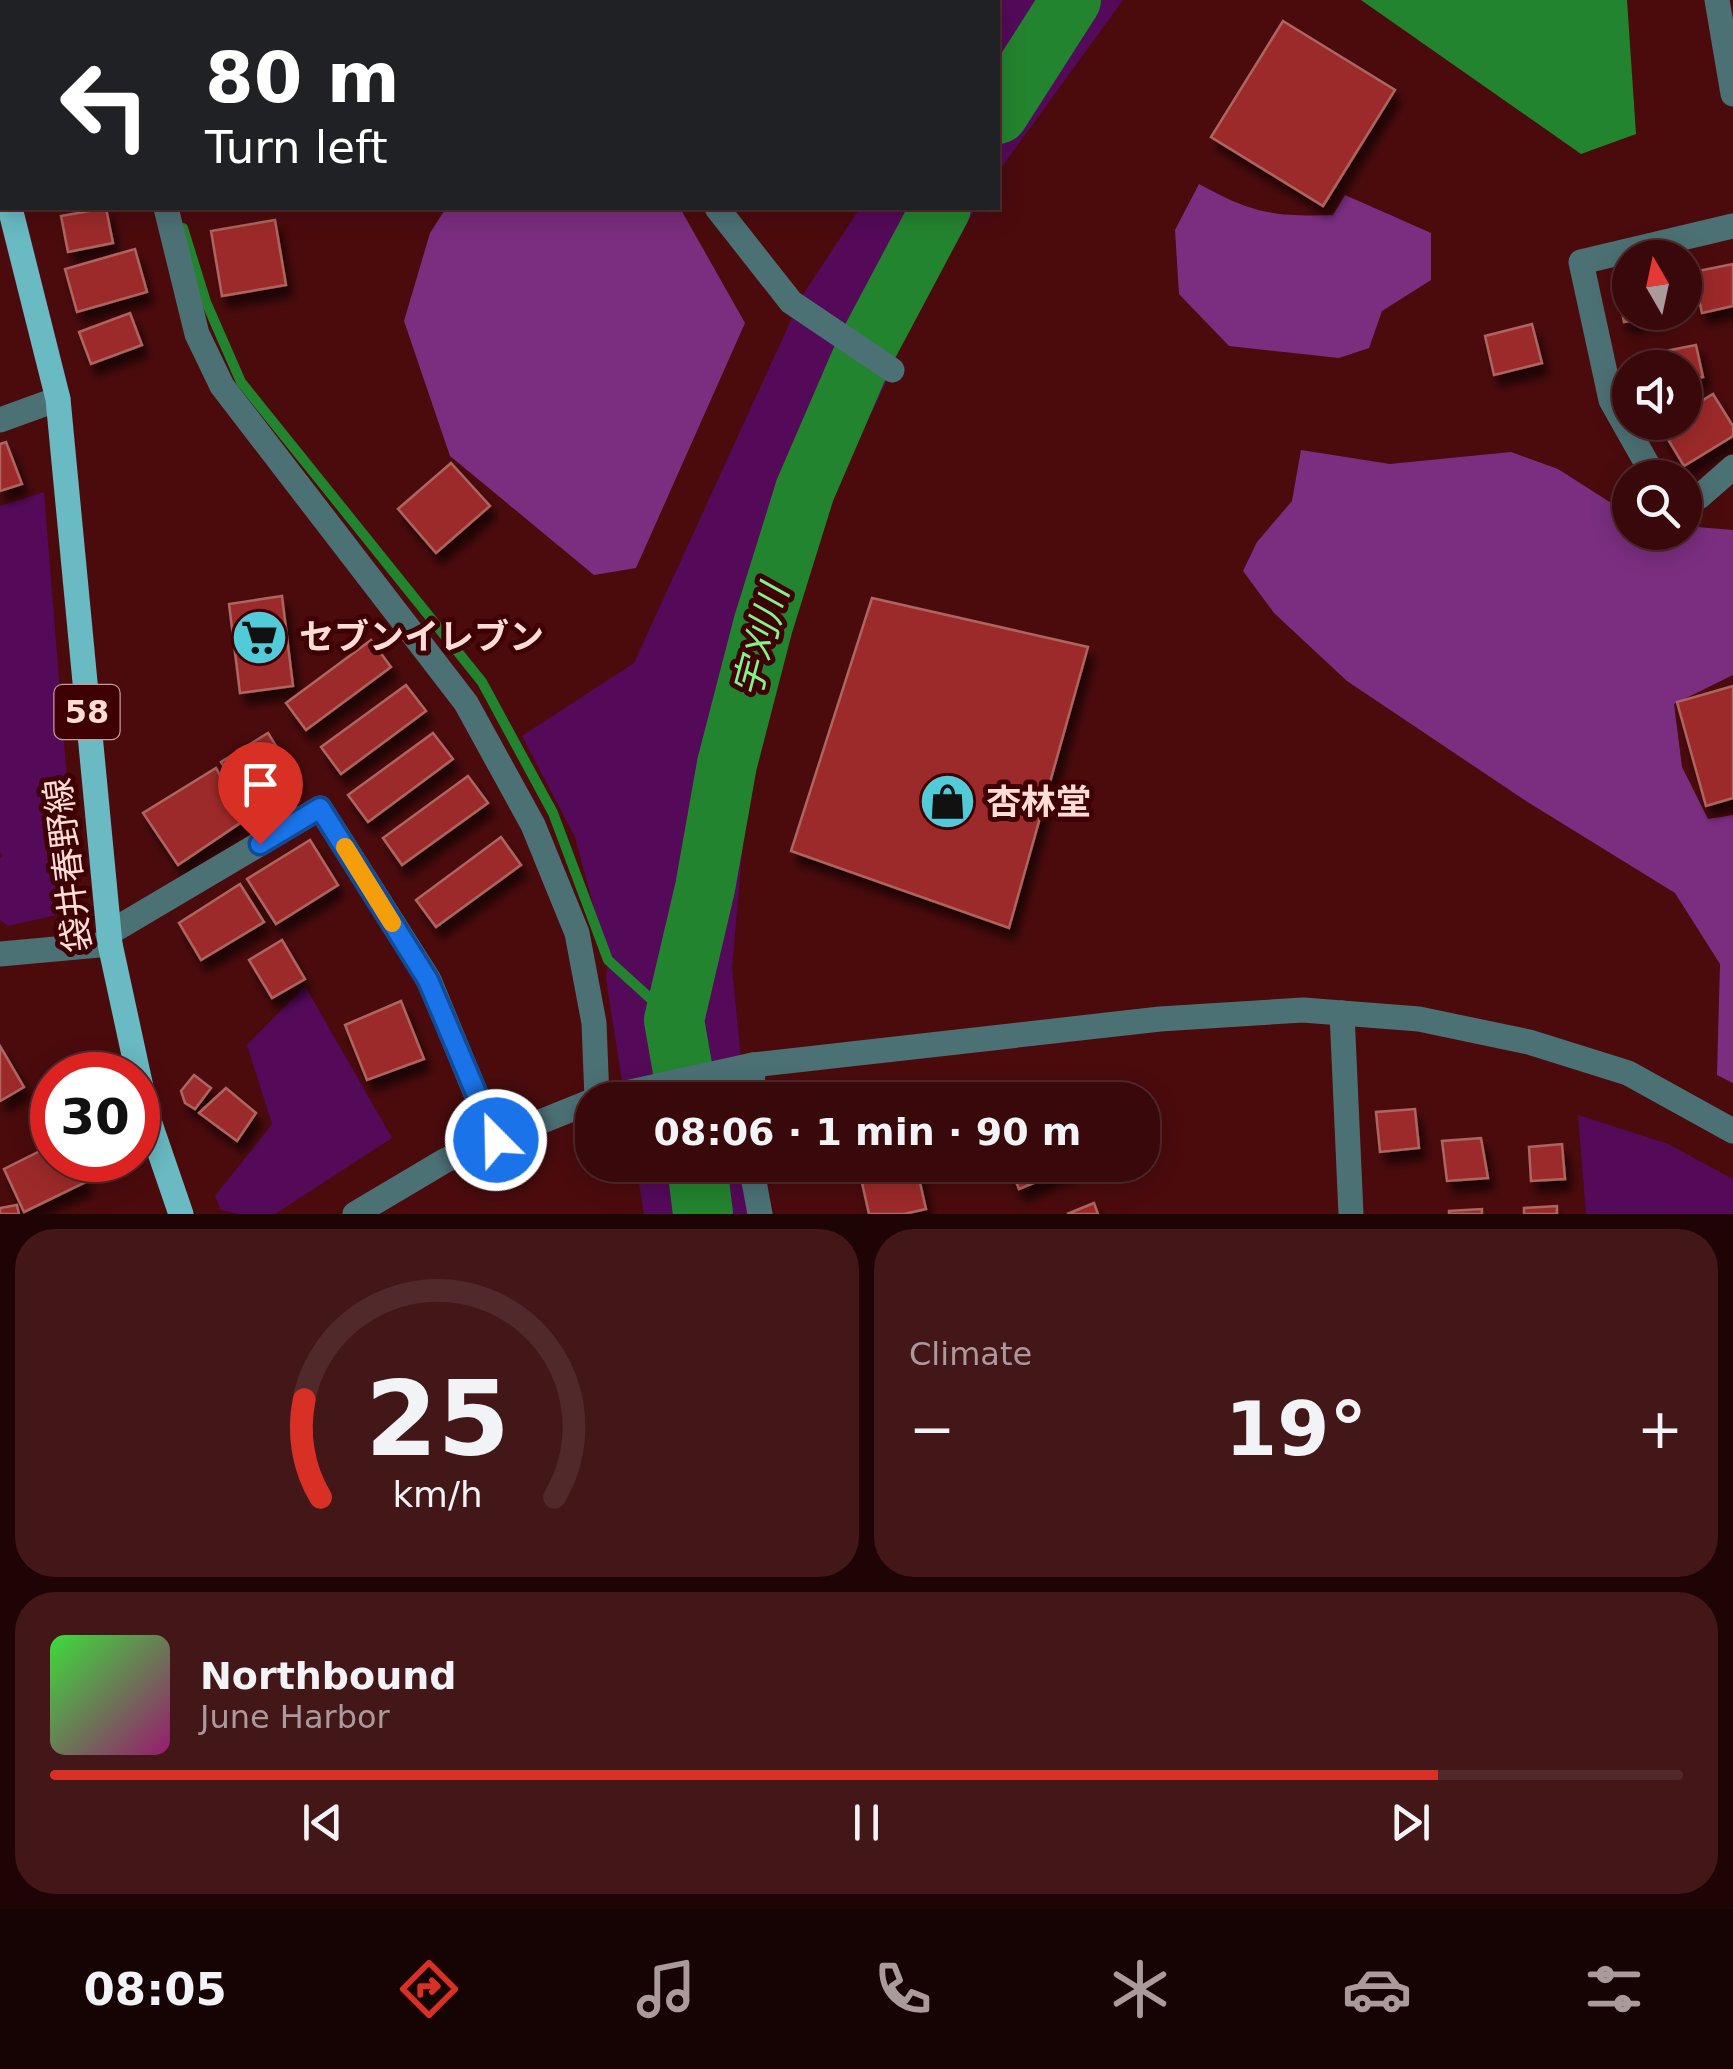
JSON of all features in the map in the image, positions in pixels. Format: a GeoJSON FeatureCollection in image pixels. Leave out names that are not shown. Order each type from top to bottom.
{"type":"FeatureCollection","features":[{"type":"Feature","properties":{"kind":"main road","name":"袋井春野線"},"geometry":{"type":"LineString","coordinates":[[11,210],[58,399],[110,938],[147,1115],[180,1214]]}},
{"type":"Feature","properties":{"kind":"street"},"geometry":{"type":"LineString","coordinates":[[1717,0],[1733,94]]}},
{"type":"Feature","properties":{"kind":"street"},"geometry":{"type":"LineString","coordinates":[[166,210],[197,334],[222,386],[466,703],[533,825],[577,932],[594,1023],[595,1082]]}},
{"type":"Feature","properties":{"kind":"street"},"geometry":{"type":"LineString","coordinates":[[719,210],[791,302],[892,370]]}},
{"type":"Feature","properties":{"kind":"street"},"geometry":{"type":"LineString","coordinates":[[1645,460],[1611,400],[1581,262],[1733,226]]}},
{"type":"Feature","properties":{"kind":"street"},"geometry":{"type":"LineString","coordinates":[[0,420],[58,399]]}},
{"type":"Feature","properties":{"kind":"street"},"geometry":{"type":"LineString","coordinates":[[1702,494],[1733,467]]}},
{"type":"Feature","properties":{"kind":"street"},"geometry":{"type":"LineString","coordinates":[[0,954],[110,938],[320,808],[428,980],[496,1140]]}},
{"type":"Feature","properties":{"kind":"street"},"geometry":{"type":"LineString","coordinates":[[676,1082],[753,1065],[1160,1019],[1303,1010],[1418,1019],[1529,1042],[1628,1073],[1733,1131]]}},
{"type":"Feature","properties":{"kind":"street"},"geometry":{"type":"LineString","coordinates":[[1342,1013],[1351,1214]]}},
{"type":"Feature","properties":{"kind":"street"},"geometry":{"type":"LineString","coordinates":[[753,1065],[753,1082]]}},
{"type":"Feature","properties":{"kind":"street"},"geometry":{"type":"LineString","coordinates":[[355,1214],[446,1160],[575,1108]]}},
{"type":"Feature","properties":{"kind":"street"},"geometry":{"type":"LineString","coordinates":[[755,1182],[760,1214]]}},
{"type":"Feature","properties":{"kind":"shaded area"},"geometry":{"type":"Polygon","coordinates":[[[1000,0],[1123,0],[1000,169],[1000,0]]]}},
{"type":"Feature","properties":{"kind":"shaded area"},"geometry":{"type":"Polygon","coordinates":[[[1361,0],[1627,0],[1636,134],[1581,154],[1361,0]]]}},
{"type":"Feature","properties":{"kind":"shaded area"},"geometry":{"type":"Polygon","coordinates":[[[1199,184],[1249,207],[1294,215],[1333,215],[1345,195],[1431,233],[1431,280],[1382,311],[1369,348],[1339,358],[1229,346],[1179,294],[1175,230],[1199,184]]]}},
{"type":"Feature","properties":{"kind":"shaded area"},"geometry":{"type":"Polygon","coordinates":[[[445,210],[681,210],[745,323],[636,568],[594,575],[450,456],[404,321],[430,233],[445,210]]]}},
{"type":"Feature","properties":{"kind":"shaded area"},"geometry":{"type":"Polygon","coordinates":[[[859,210],[975,210],[905,333],[892,370],[805,551],[748,785],[732,968],[743,1082],[622,1082],[606,979],[608,960],[575,837],[522,736],[634,663],[802,296],[859,210]]]}},
{"type":"Feature","properties":{"kind":"shaded area"},"geometry":{"type":"Polygon","coordinates":[[[1301,450],[1390,464],[1511,452],[1558,469],[1612,504],[1612,550],[1702,550],[1702,527],[1733,530],[1733,675],[1674,704],[1682,767],[1708,819],[1733,815],[1733,1083],[1717,1075],[1720,964],[1675,893],[1526,801],[1347,681],[1274,613],[1243,571],[1257,542],[1292,501],[1301,450]]]}},
{"type":"Feature","properties":{"kind":"shaded area"},"geometry":{"type":"Polygon","coordinates":[[[44,492],[77,903],[66,913],[8,926],[0,920],[0,506],[44,492]]]}},
{"type":"Feature","properties":{"kind":"shaded area"},"geometry":{"type":"Polygon","coordinates":[[[305,986],[392,1138],[275,1214],[221,1210],[215,1196],[272,1124],[247,1045],[305,986]]]}},
{"type":"Feature","properties":{"kind":"shaded area"},"geometry":{"type":"Polygon","coordinates":[[[1578,1115],[1668,1144],[1733,1179],[1733,1214],[1586,1214],[1578,1115]]]}},
{"type":"Feature","properties":{"kind":"shaded area"},"geometry":{"type":"Polygon","coordinates":[[[639,1182],[754,1182],[759,1214],[644,1214],[639,1182]]]}},
{"type":"Feature","properties":{"kind":"building"},"geometry":{"type":"Polygon","coordinates":[[[1283,21],[1395,90],[1323,206],[1211,137],[1283,21]]]}},
{"type":"Feature","properties":{"kind":"building"},"geometry":{"type":"Polygon","coordinates":[[[106,210],[113,243],[68,252],[61,216],[106,210]]]}},
{"type":"Feature","properties":{"kind":"building"},"geometry":{"type":"Polygon","coordinates":[[[275,220],[286,285],[222,296],[211,231],[275,220]]]}},
{"type":"Feature","properties":{"kind":"building"},"geometry":{"type":"Polygon","coordinates":[[[135,249],[147,292],[77,312],[65,269],[135,249]]]}},
{"type":"Feature","properties":{"kind":"building"},"geometry":{"type":"Polygon","coordinates":[[[1733,264],[1733,306],[1702,313],[1702,270],[1733,264]]]}},
{"type":"Feature","properties":{"kind":"building"},"geometry":{"type":"Polygon","coordinates":[[[130,313],[142,345],[91,364],[79,332],[130,313]]]}},
{"type":"Feature","properties":{"kind":"building"},"geometry":{"type":"Polygon","coordinates":[[[1532,324],[1542,363],[1494,375],[1485,336],[1532,324]]]}},
{"type":"Feature","properties":{"kind":"building"},"geometry":{"type":"Polygon","coordinates":[[[1696,345],[1697,350],[1671,350],[1696,345]]]}},
{"type":"Feature","properties":{"kind":"building"},"geometry":{"type":"Polygon","coordinates":[[[1713,394],[1733,426],[1733,436],[1694,460],[1680,460],[1668,440],[1702,440],[1702,401],[1713,394]]]}},
{"type":"Feature","properties":{"kind":"building"},"geometry":{"type":"Polygon","coordinates":[[[6,442],[22,484],[0,491],[0,444],[6,442]]]}},
{"type":"Feature","properties":{"kind":"building"},"geometry":{"type":"Polygon","coordinates":[[[451,463],[490,506],[436,553],[398,509],[451,463]]]}},
{"type":"Feature","properties":{"kind":"building"},"geometry":{"type":"Polygon","coordinates":[[[282,596],[293,686],[240,693],[229,604],[282,596]]]}},
{"type":"Feature","properties":{"kind":"building"},"geometry":{"type":"Polygon","coordinates":[[[872,598],[1088,647],[1009,928],[791,851],[872,598]]]}},
{"type":"Feature","properties":{"kind":"building"},"geometry":{"type":"Polygon","coordinates":[[[371,640],[391,667],[306,730],[286,703],[371,640]]]}},
{"type":"Feature","properties":{"kind":"building"},"geometry":{"type":"Polygon","coordinates":[[[406,685],[426,711],[341,774],[321,747],[406,685]]]}},
{"type":"Feature","properties":{"kind":"building"},"geometry":{"type":"Polygon","coordinates":[[[1733,686],[1733,798],[1706,806],[1677,702],[1733,686]]]}},
{"type":"Feature","properties":{"kind":"building"},"geometry":{"type":"Polygon","coordinates":[[[268,733],[297,780],[267,799],[260,786],[242,797],[221,762],[268,733]]]}},
{"type":"Feature","properties":{"kind":"building"},"geometry":{"type":"Polygon","coordinates":[[[433,733],[453,759],[368,822],[348,795],[433,733]]]}},
{"type":"Feature","properties":{"kind":"building"},"geometry":{"type":"Polygon","coordinates":[[[216,768],[246,819],[178,865],[143,813],[216,768]]]}},
{"type":"Feature","properties":{"kind":"building"},"geometry":{"type":"Polygon","coordinates":[[[468,776],[488,803],[402,865],[383,838],[468,776]]]}},
{"type":"Feature","properties":{"kind":"building"},"geometry":{"type":"Polygon","coordinates":[[[501,837],[521,865],[436,927],[416,900],[501,837]]]}},
{"type":"Feature","properties":{"kind":"building"},"geometry":{"type":"Polygon","coordinates":[[[310,840],[338,885],[276,924],[247,879],[310,840]]]}},
{"type":"Feature","properties":{"kind":"building"},"geometry":{"type":"Polygon","coordinates":[[[240,884],[264,922],[201,960],[179,923],[240,884]]]}},
{"type":"Feature","properties":{"kind":"building"},"geometry":{"type":"Polygon","coordinates":[[[282,940],[305,979],[272,998],[249,960],[282,940]]]}},
{"type":"Feature","properties":{"kind":"building"},"geometry":{"type":"Polygon","coordinates":[[[401,1001],[424,1059],[367,1080],[345,1025],[401,1001]]]}},
{"type":"Feature","properties":{"kind":"building"},"geometry":{"type":"Polygon","coordinates":[[[0,1046],[24,1087],[0,1101],[0,1046]]]}},
{"type":"Feature","properties":{"kind":"building"},"geometry":{"type":"Polygon","coordinates":[[[194,1075],[211,1088],[195,1109],[185,1103],[181,1091],[194,1075]]]}},
{"type":"Feature","properties":{"kind":"building"},"geometry":{"type":"Polygon","coordinates":[[[226,1088],[256,1113],[237,1141],[199,1113],[226,1088]]]}},
{"type":"Feature","properties":{"kind":"building"},"geometry":{"type":"Polygon","coordinates":[[[1415,1109],[1419,1148],[1380,1152],[1376,1112],[1415,1109]]]}},
{"type":"Feature","properties":{"kind":"building"},"geometry":{"type":"Polygon","coordinates":[[[1481,1138],[1488,1178],[1447,1181],[1442,1141],[1481,1138]]]}},
{"type":"Feature","properties":{"kind":"building"},"geometry":{"type":"Polygon","coordinates":[[[1562,1144],[1565,1179],[1531,1181],[1529,1147],[1562,1144]]]}},
{"type":"Feature","properties":{"kind":"building"},"geometry":{"type":"Polygon","coordinates":[[[30,1156],[30,1182],[86,1182],[24,1212],[4,1169],[30,1156]]]}},
{"type":"Feature","properties":{"kind":"building"},"geometry":{"type":"Polygon","coordinates":[[[862,1182],[920,1182],[926,1209],[904,1214],[869,1214],[862,1182]]]}},
{"type":"Feature","properties":{"kind":"building"},"geometry":{"type":"Polygon","coordinates":[[[1016,1182],[1036,1182],[1019,1189],[1016,1182]]]}},
{"type":"Feature","properties":{"kind":"building"},"geometry":{"type":"Polygon","coordinates":[[[1094,1203],[1098,1214],[1067,1214],[1094,1203]]]}},
{"type":"Feature","properties":{"kind":"building"},"geometry":{"type":"Polygon","coordinates":[[[17,1205],[19,1214],[0,1214],[0,1208],[17,1205]]]}},
{"type":"Feature","properties":{"kind":"building"},"geometry":{"type":"Polygon","coordinates":[[[1557,1206],[1557,1214],[1524,1214],[1524,1208],[1557,1206]]]}},
{"type":"Feature","properties":{"kind":"building"},"geometry":{"type":"Polygon","coordinates":[[[1482,1209],[1482,1214],[1449,1214],[1449,1211],[1482,1209]]]}},
{"type":"Feature","properties":{"kind":"waterway","name":"宇刈川"},"geometry":{"type":"LineString","coordinates":[[1000,111],[1071,0]]}},
{"type":"Feature","properties":{"kind":"waterway","name":"宇刈川"},"geometry":{"type":"LineString","coordinates":[[685,1082],[674,1020],[705,888],[727,764],[763,625],[805,490],[865,351],[940,210]]}},
{"type":"Feature","properties":{"kind":"waterway"},"geometry":{"type":"LineString","coordinates":[[183,228],[206,302],[241,382],[482,682],[553,813],[608,960],[674,1020]]}},
{"type":"Feature","properties":{"kind":"waterway","name":"宇刈川"},"geometry":{"type":"LineString","coordinates":[[699,1182],[703,1214]]}},
{"type":"Feature","properties":{"kind":"slow traffic"},"geometry":{"type":"LineString","coordinates":[[345,847],[392,923]]}},
{"type":"Feature","properties":{"kind":"place","name":"セブンイレブン"},"geometry":{"type":"Point","coordinates":[260,637]}},
{"type":"Feature","properties":{"kind":"place","name":"杏林堂"},"geometry":{"type":"Point","coordinates":[947,802]}},
{"type":"Feature","properties":{"kind":"route"},"geometry":{"type":"LineString","coordinates":[[260,844],[320,808],[428,980],[496,1140]]}}]}
